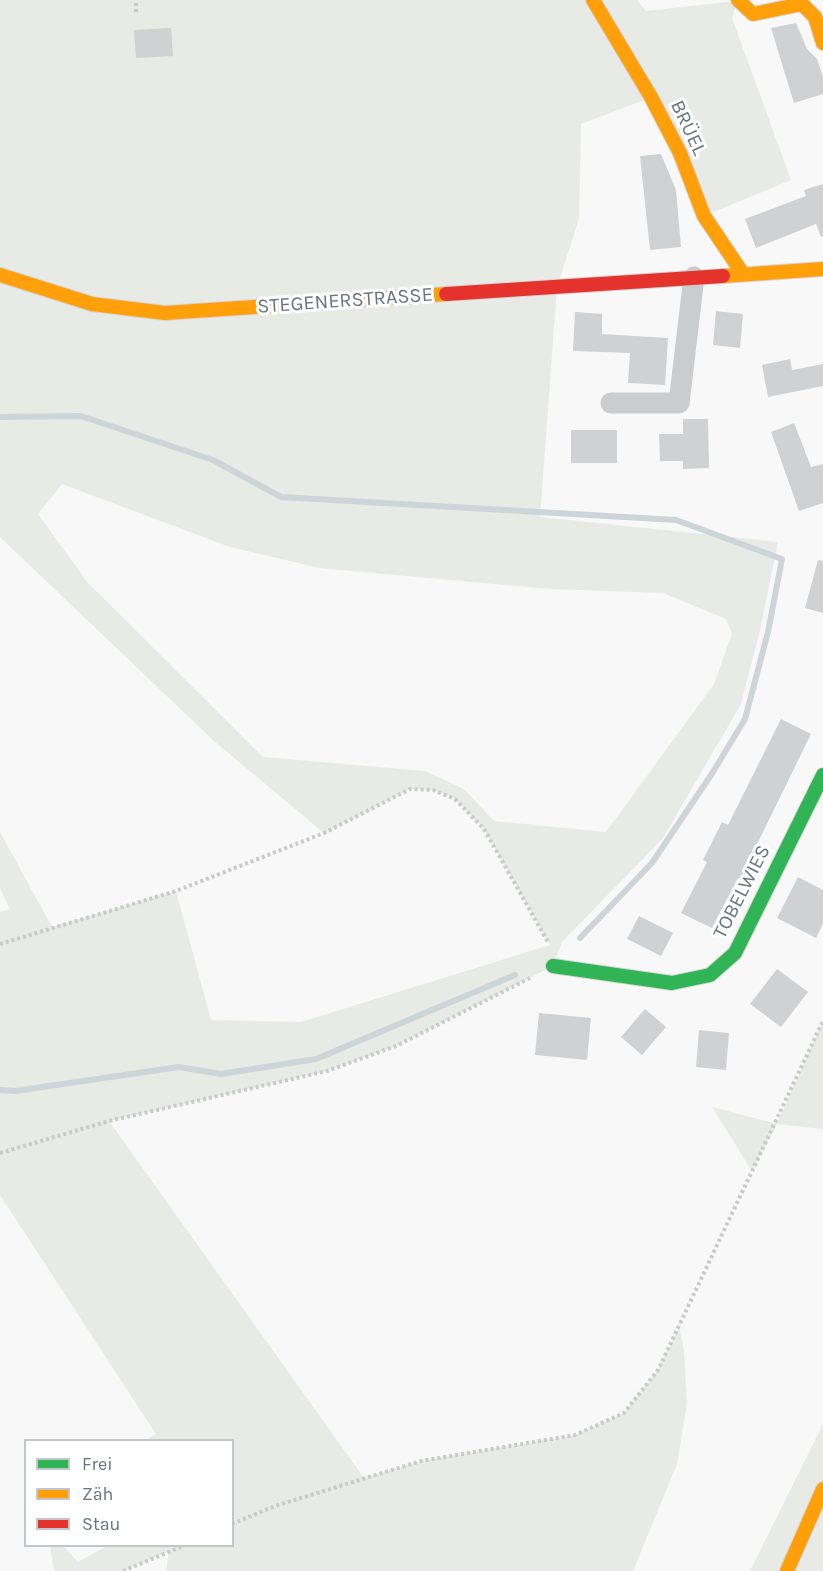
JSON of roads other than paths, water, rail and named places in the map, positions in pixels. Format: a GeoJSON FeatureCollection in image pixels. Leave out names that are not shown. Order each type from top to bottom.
{"type":"FeatureCollection","features":[{"type":"Feature","properties":{"kind":"street","name":"BRÜEL"},"geometry":{"type":"LineString","coordinates":[[593,0],[656,106],[680,153],[704,216],[743,274]]}},
{"type":"Feature","properties":{"kind":"street"},"geometry":{"type":"LineString","coordinates":[[738,0],[753,14],[802,4],[815,17],[823,43]]}},
{"type":"Feature","properties":{"kind":"street","name":"STEGENERSTRASSE"},"geometry":{"type":"LineString","coordinates":[[0,275],[92,304],[165,313],[823,269]]}},
{"type":"Feature","properties":{"kind":"street"},"geometry":{"type":"LineString","coordinates":[[611,403],[679,403],[694,278]]}},
{"type":"Feature","properties":{"kind":"street","name":"TOBELWIES"},"geometry":{"type":"LineString","coordinates":[[553,966],[672,983],[710,975],[735,953],[823,775]]}},
{"type":"Feature","properties":{"kind":"street"},"geometry":{"type":"LineString","coordinates":[[787,1571],[823,1489]]}},
{"type":"Feature","properties":{"kind":"waterway"},"geometry":{"type":"LineString","coordinates":[[0,417],[81,416],[213,460],[281,497],[676,520],[782,559],[768,632],[745,719],[713,772],[652,863],[580,938]]}},
{"type":"Feature","properties":{"kind":"waterway"},"geometry":{"type":"LineString","coordinates":[[0,1090],[15,1091],[179,1067],[221,1074],[316,1059],[515,975]]}}]}
